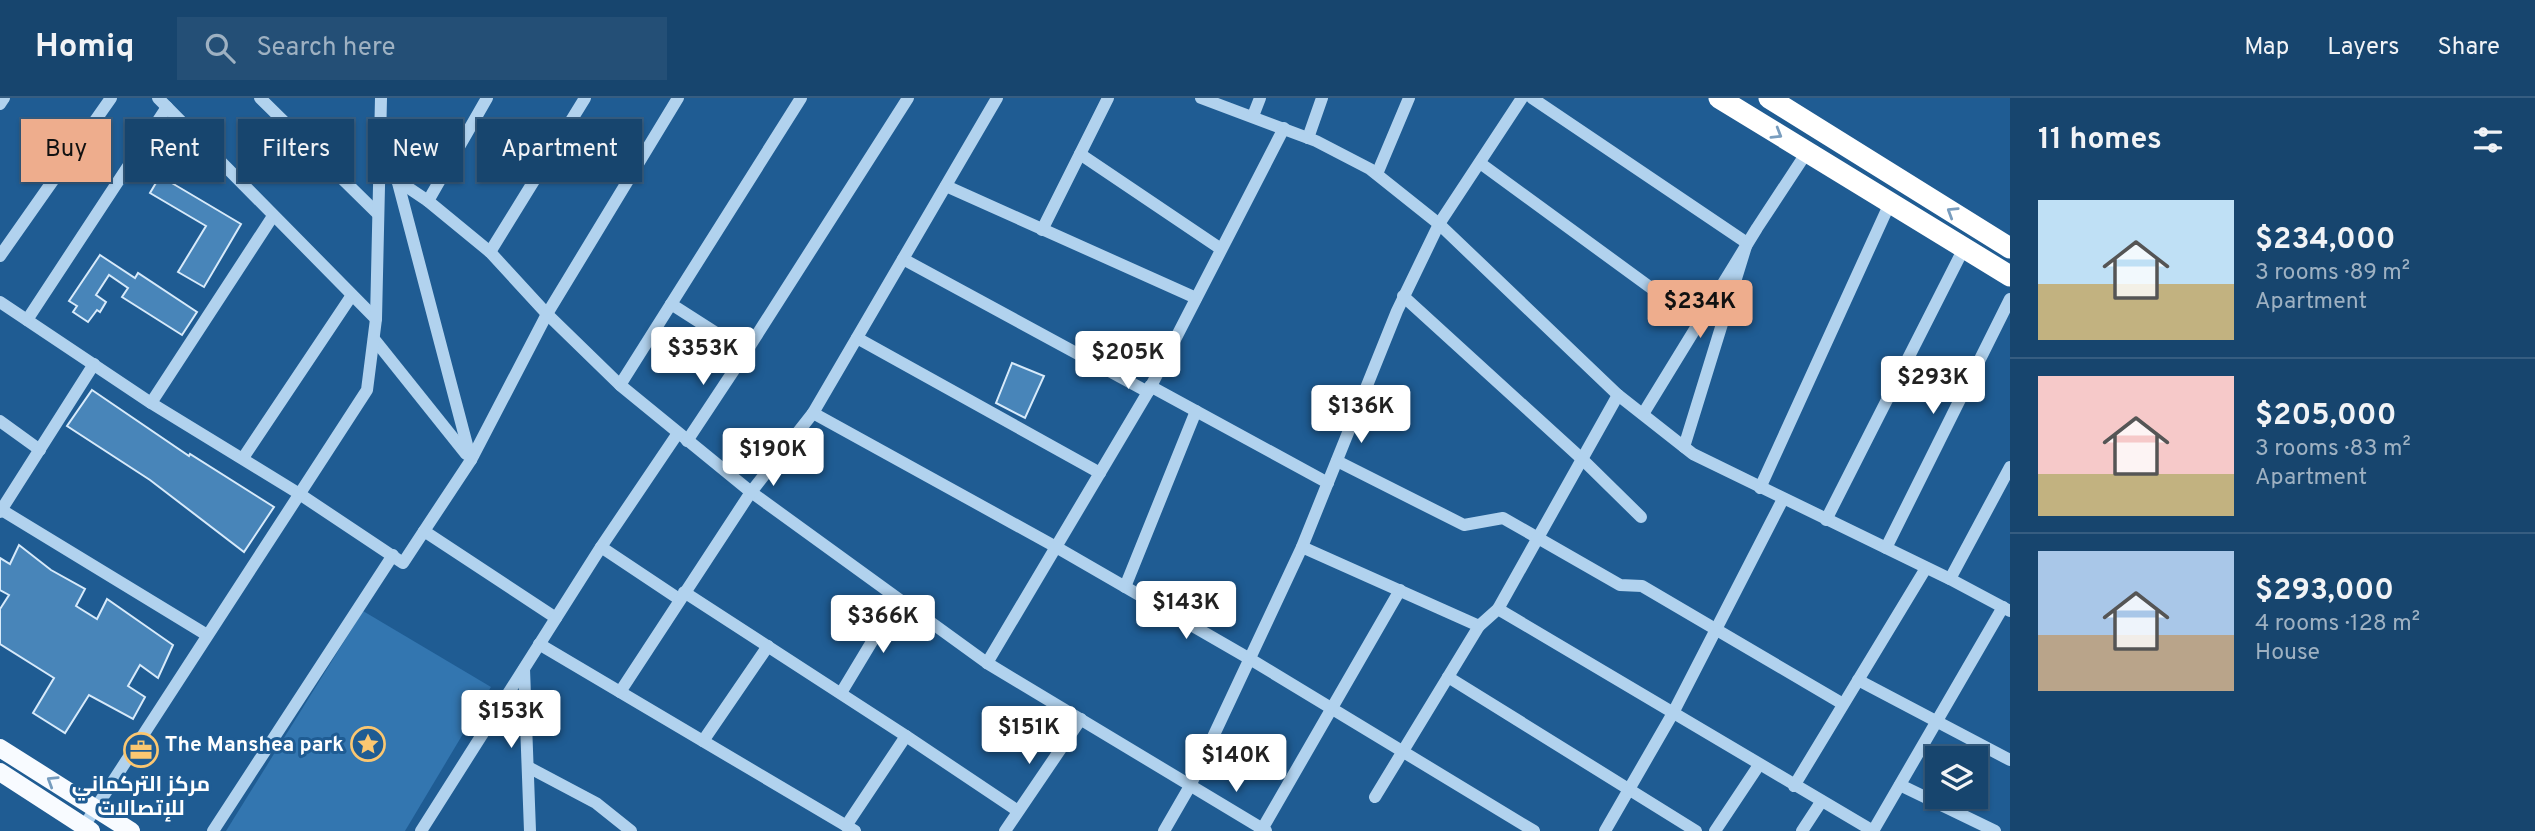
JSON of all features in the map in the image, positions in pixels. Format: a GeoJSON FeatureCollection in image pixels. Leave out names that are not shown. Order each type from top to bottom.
{"type":"FeatureCollection","features":[{"type":"Feature","properties":{"kind":"highway"},"geometry":{"type":"LineString","coordinates":[[1719,98],[2010,276]]}},
{"type":"Feature","properties":{"kind":"highway"},"geometry":{"type":"LineString","coordinates":[[1769,98],[2010,248]]}},
{"type":"Feature","properties":{"kind":"main road"},"geometry":{"type":"LineString","coordinates":[[0,748],[131,831]]}},
{"type":"Feature","properties":{"kind":"main road"},"geometry":{"type":"LineString","coordinates":[[0,772],[87,829]]}},
{"type":"Feature","properties":{"kind":"street"},"geometry":{"type":"LineString","coordinates":[[0,104],[4,98]]}},
{"type":"Feature","properties":{"kind":"street"},"geometry":{"type":"LineString","coordinates":[[0,256],[111,98]]}},
{"type":"Feature","properties":{"kind":"street"},"geometry":{"type":"LineString","coordinates":[[260,98],[378,214]]}},
{"type":"Feature","properties":{"kind":"street"},"geometry":{"type":"LineString","coordinates":[[380,119],[381,98]]}},
{"type":"Feature","properties":{"kind":"street"},"geometry":{"type":"LineString","coordinates":[[428,201],[487,98]]}},
{"type":"Feature","properties":{"kind":"street"},"geometry":{"type":"LineString","coordinates":[[490,252],[585,98]]}},
{"type":"Feature","properties":{"kind":"street"},"geometry":{"type":"LineString","coordinates":[[0,302],[151,403],[243,458],[403,563],[471,460],[547,314],[678,98]]}},
{"type":"Feature","properties":{"kind":"street"},"geometry":{"type":"LineString","coordinates":[[620,386],[801,98]]}},
{"type":"Feature","properties":{"kind":"street"},"geometry":{"type":"LineString","coordinates":[[421,831],[601,547],[746,352],[908,98]]}},
{"type":"Feature","properties":{"kind":"street"},"geometry":{"type":"LineString","coordinates":[[620,692],[751,492],[813,413],[997,98]]}},
{"type":"Feature","properties":{"kind":"street"},"geometry":{"type":"LineString","coordinates":[[1042,230],[1108,98]]}},
{"type":"Feature","properties":{"kind":"street"},"geometry":{"type":"LineString","coordinates":[[1201,98],[1284,128],[1377,174],[1438,224],[1618,395],[1684,447],[1760,488],[2007,609],[1936,722],[1873,831],[1498,609]]}},
{"type":"Feature","properties":{"kind":"street"},"geometry":{"type":"LineString","coordinates":[[1253,116],[1260,98]]}},
{"type":"Feature","properties":{"kind":"street"},"geometry":{"type":"LineString","coordinates":[[1307,138],[1322,98]]}},
{"type":"Feature","properties":{"kind":"street"},"geometry":{"type":"LineString","coordinates":[[1377,174],[1409,98]]}},
{"type":"Feature","properties":{"kind":"street"},"geometry":{"type":"LineString","coordinates":[[1164,831],[1190,786],[1302,547],[1404,296],[1438,224],[1522,98]]}},
{"type":"Feature","properties":{"kind":"street"},"geometry":{"type":"LineString","coordinates":[[1532,98],[1747,243]]}},
{"type":"Feature","properties":{"kind":"street"},"geometry":{"type":"LineString","coordinates":[[27,320],[162,103],[376,319]]}},
{"type":"Feature","properties":{"kind":"street"},"geometry":{"type":"LineString","coordinates":[[987,663],[1149,389],[1284,128]]}},
{"type":"Feature","properties":{"kind":"street"},"geometry":{"type":"LineString","coordinates":[[1643,414],[1747,243],[1807,152]]}},
{"type":"Feature","properties":{"kind":"street"},"geometry":{"type":"LineString","coordinates":[[1080,154],[1221,249]]}},
{"type":"Feature","properties":{"kind":"street"},"geometry":{"type":"LineString","coordinates":[[1480,163],[1699,323]]}},
{"type":"Feature","properties":{"kind":"street"},"geometry":{"type":"LineString","coordinates":[[87,829],[95,808],[366,390],[376,319],[379,182]]}},
{"type":"Feature","properties":{"kind":"street"},"geometry":{"type":"LineString","coordinates":[[398,182],[471,460]]}},
{"type":"Feature","properties":{"kind":"street"},"geometry":{"type":"LineString","coordinates":[[401,182],[490,252],[547,314],[620,386],[751,492],[987,663],[1263,830],[1400,590]]}},
{"type":"Feature","properties":{"kind":"street"},"geometry":{"type":"LineString","coordinates":[[946,186],[1196,299]]}},
{"type":"Feature","properties":{"kind":"street"},"geometry":{"type":"LineString","coordinates":[[1760,488],[1890,203]]}},
{"type":"Feature","properties":{"kind":"street"},"geometry":{"type":"LineString","coordinates":[[151,403],[273,216]]}},
{"type":"Feature","properties":{"kind":"street"},"geometry":{"type":"LineString","coordinates":[[1684,447],[1747,243]]}},
{"type":"Feature","properties":{"kind":"street"},"geometry":{"type":"LineString","coordinates":[[1826,520],[1964,248]]}},
{"type":"Feature","properties":{"kind":"street"},"geometry":{"type":"LineString","coordinates":[[903,259],[1149,389],[1196,411],[1328,483]]}},
{"type":"Feature","properties":{"kind":"street"},"geometry":{"type":"LineString","coordinates":[[243,458],[352,295]]}},
{"type":"Feature","properties":{"kind":"street"},"geometry":{"type":"LineString","coordinates":[[1404,296],[1582,459],[1641,517]]}},
{"type":"Feature","properties":{"kind":"street"},"geometry":{"type":"LineString","coordinates":[[1886,548],[2010,299]]}},
{"type":"Feature","properties":{"kind":"street"},"geometry":{"type":"LineString","coordinates":[[671,304],[746,352]]}},
{"type":"Feature","properties":{"kind":"street"},"geometry":{"type":"LineString","coordinates":[[857,338],[1100,472]]}},
{"type":"Feature","properties":{"kind":"street"},"geometry":{"type":"LineString","coordinates":[[374,339],[471,460]]}},
{"type":"Feature","properties":{"kind":"street"},"geometry":{"type":"LineString","coordinates":[[94,365],[0,510],[207,635]]}},
{"type":"Feature","properties":{"kind":"street"},"geometry":{"type":"LineString","coordinates":[[1375,797],[1479,626],[1498,609],[1618,395]]}},
{"type":"Feature","properties":{"kind":"street"},"geometry":{"type":"LineString","coordinates":[[1125,587],[1196,411]]}},
{"type":"Feature","properties":{"kind":"street"},"geometry":{"type":"LineString","coordinates":[[813,413],[1056,547],[1250,659],[1534,831]]}},
{"type":"Feature","properties":{"kind":"street"},"geometry":{"type":"LineString","coordinates":[[0,421],[40,450]]}},
{"type":"Feature","properties":{"kind":"street"},"geometry":{"type":"LineString","coordinates":[[1337,461],[1464,525],[1503,518],[1620,585],[1642,586],[1843,704]]}},
{"type":"Feature","properties":{"kind":"street"},"geometry":{"type":"LineString","coordinates":[[1950,579],[2010,467]]}},
{"type":"Feature","properties":{"kind":"street"},"geometry":{"type":"LineString","coordinates":[[1605,831],[1672,713],[1783,499]]}},
{"type":"Feature","properties":{"kind":"street"},"geometry":{"type":"LineString","coordinates":[[424,531],[556,618]]}},
{"type":"Feature","properties":{"kind":"street"},"geometry":{"type":"LineString","coordinates":[[601,547],[768,646],[1018,811]]}},
{"type":"Feature","properties":{"kind":"street"},"geometry":{"type":"LineString","coordinates":[[1302,547],[1479,626]]}},
{"type":"Feature","properties":{"kind":"street"},"geometry":{"type":"LineString","coordinates":[[214,831],[393,555]]}},
{"type":"Feature","properties":{"kind":"street"},"geometry":{"type":"LineString","coordinates":[[1794,786],[1926,568]]}},
{"type":"Feature","properties":{"kind":"street"},"geometry":{"type":"LineString","coordinates":[[841,693],[897,600]]}},
{"type":"Feature","properties":{"kind":"street"},"geometry":{"type":"LineString","coordinates":[[540,644],[851,828],[906,736]]}},
{"type":"Feature","properties":{"kind":"street"},"geometry":{"type":"LineString","coordinates":[[703,741],[768,646]]}},
{"type":"Feature","properties":{"kind":"street"},"geometry":{"type":"LineString","coordinates":[[524,668],[530,831]]}},
{"type":"Feature","properties":{"kind":"street"},"geometry":{"type":"LineString","coordinates":[[1448,677],[1696,831]]}},
{"type":"Feature","properties":{"kind":"street"},"geometry":{"type":"LineString","coordinates":[[1858,680],[2009,758]]}},
{"type":"Feature","properties":{"kind":"street"},"geometry":{"type":"LineString","coordinates":[[1005,831],[1081,719]]}},
{"type":"Feature","properties":{"kind":"street"},"geometry":{"type":"LineString","coordinates":[[1715,831],[1759,765]]}},
{"type":"Feature","properties":{"kind":"street"},"geometry":{"type":"LineString","coordinates":[[528,767],[596,803],[631,831]]}},
{"type":"Feature","properties":{"kind":"street"},"geometry":{"type":"LineString","coordinates":[[1900,785],[1995,831]]}},
{"type":"Feature","properties":{"kind":"street"},"geometry":{"type":"LineString","coordinates":[[1802,831],[1821,802]]}},
{"type":"Feature","properties":{"kind":"shaded area"},"geometry":{"type":"Polygon","coordinates":[[[363,611],[491,687],[405,831],[226,831],[363,611]]]}},
{"type":"Feature","properties":{"kind":"building"},"geometry":{"type":"Polygon","coordinates":[[[156,182],[170,182],[241,224],[204,287],[178,272],[206,226],[150,193],[156,182]]]}},
{"type":"Feature","properties":{"kind":"building"},"geometry":{"type":"Polygon","coordinates":[[[100,255],[135,278],[138,273],[197,312],[182,335],[122,297],[128,288],[109,275],[96,295],[106,302],[100,312],[97,310],[88,322],[73,312],[77,306],[69,301],[100,255]]]}},
{"type":"Feature","properties":{"kind":"building"},"geometry":{"type":"Polygon","coordinates":[[[1012,363],[1044,376],[1025,418],[996,403],[1012,363]]]}},
{"type":"Feature","properties":{"kind":"building"},"geometry":{"type":"Polygon","coordinates":[[[92,390],[189,456],[190,454],[274,507],[244,552],[150,480],[67,426],[92,390]]]}},
{"type":"Feature","properties":{"kind":"building"},"geometry":{"type":"Polygon","coordinates":[[[19,545],[51,570],[85,589],[76,606],[97,619],[107,599],[173,645],[158,678],[140,665],[128,686],[145,697],[133,719],[89,695],[65,733],[33,713],[54,678],[0,644],[0,609],[9,595],[0,590],[0,558],[10,564],[19,545]]]}},
{"type":"Feature","properties":{"kind":"place","name":"The Manshea park"},"geometry":{"type":"Point","coordinates":[368,744]}},
{"type":"Feature","properties":{"kind":"place","name":"مركز التركماني للإتصالات"},"geometry":{"type":"Point","coordinates":[141,750]}}]}
